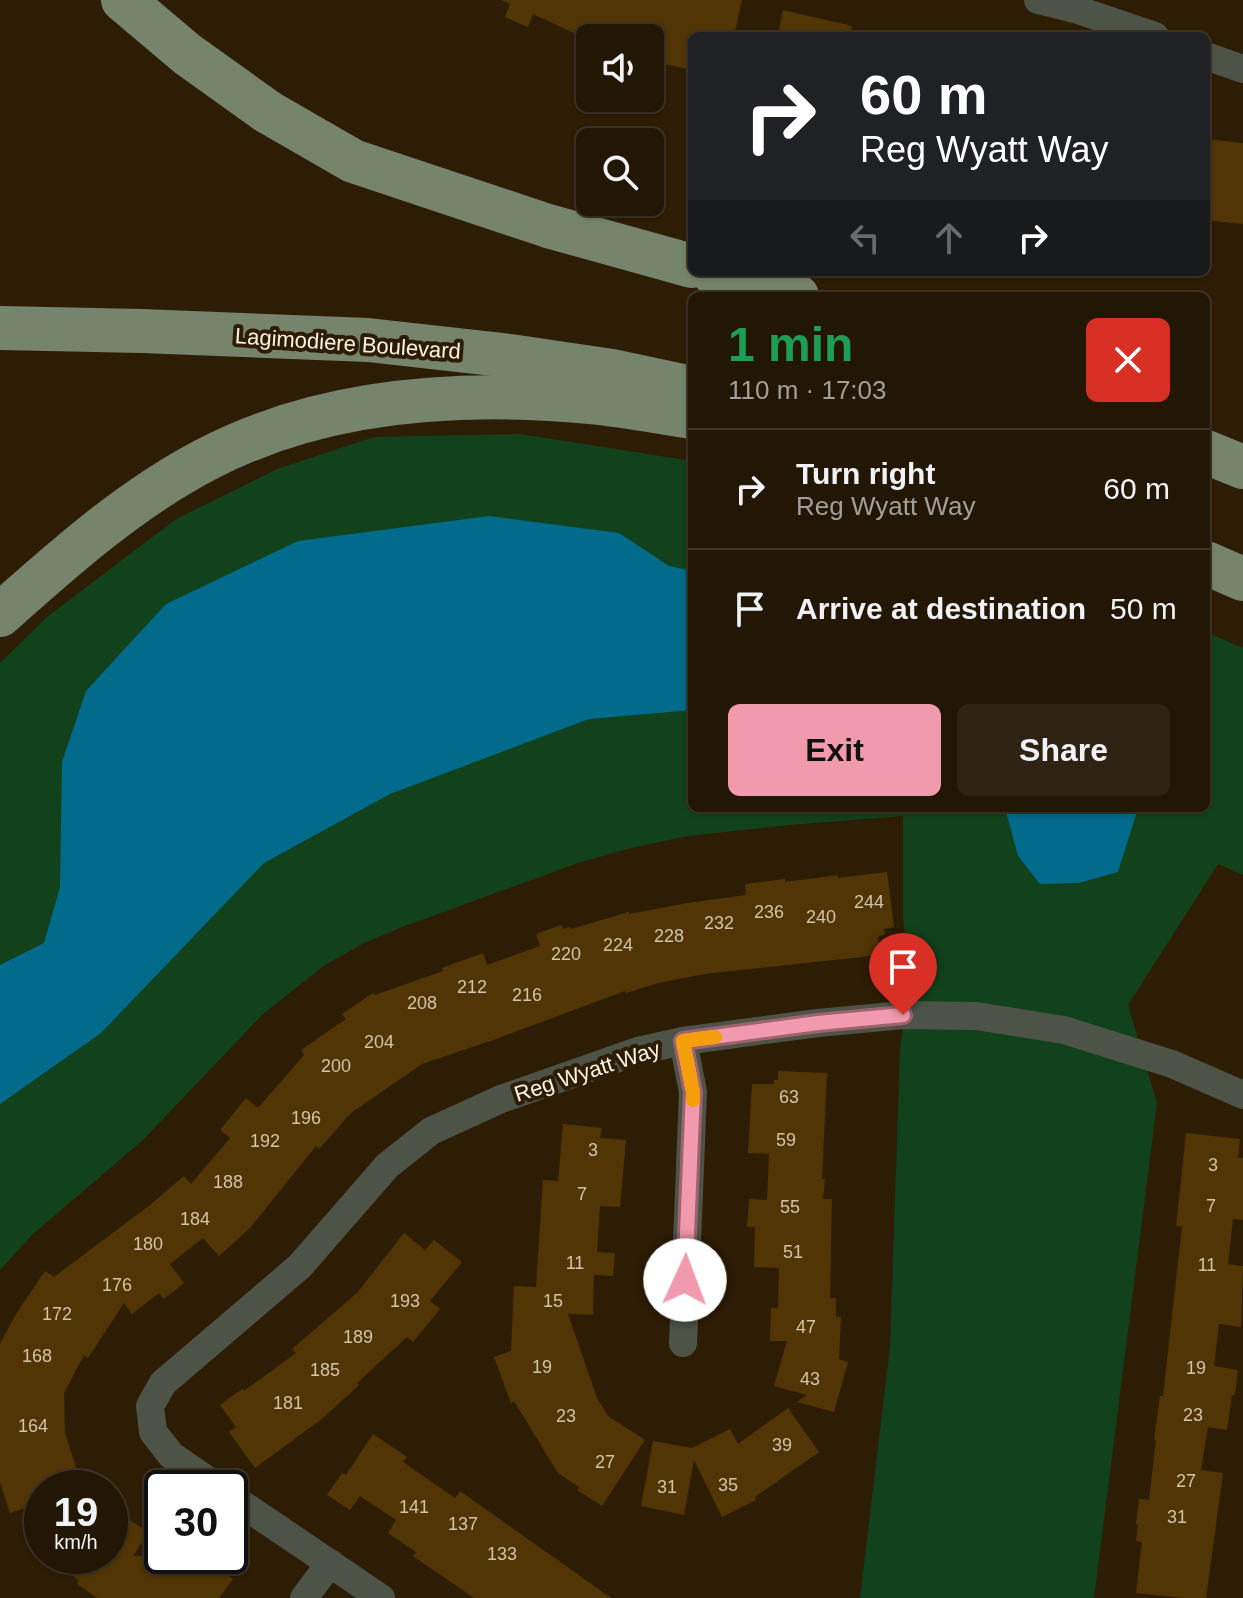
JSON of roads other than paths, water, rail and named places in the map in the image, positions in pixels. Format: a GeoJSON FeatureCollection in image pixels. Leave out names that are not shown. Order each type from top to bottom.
{"type":"FeatureCollection","features":[{"type":"Feature","properties":{"kind":"main road"},"geometry":{"type":"LineString","coordinates":[[123,0],[187,54],[268,112],[353,161],[548,226],[688,265]]}},
{"type":"Feature","properties":{"kind":"main road"},"geometry":{"type":"LineString","coordinates":[[726,276],[783,292]]}},
{"type":"Feature","properties":{"kind":"main road","name":"Lagimodiere Boulevard"},"geometry":{"type":"LineString","coordinates":[[0,328],[368,340],[553,362],[688,387]]}},
{"type":"Feature","properties":{"kind":"main road"},"geometry":{"type":"LineString","coordinates":[[0,615],[104,527],[165,484],[205,459],[251,438],[300,422],[362,407],[426,399],[487,397],[593,402],[688,416]]}},
{"type":"Feature","properties":{"kind":"main road"},"geometry":{"type":"LineString","coordinates":[[1210,454],[1243,467]]}},
{"type":"Feature","properties":{"kind":"main road"},"geometry":{"type":"LineString","coordinates":[[1210,565],[1243,579]]}},
{"type":"Feature","properties":{"kind":"street"},"geometry":{"type":"LineString","coordinates":[[1038,0],[1143,32]]}},
{"type":"Feature","properties":{"kind":"street"},"geometry":{"type":"LineString","coordinates":[[1210,57],[1243,69]]}},
{"type":"Feature","properties":{"kind":"street","name":"Reg Wyatt Way"},"geometry":{"type":"LineString","coordinates":[[193,1470],[171,1455],[153,1432],[150,1406],[163,1383],[300,1266],[387,1166],[431,1131],[501,1099],[638,1051],[683,1041],[903,1015],[976,1016],[1064,1030],[1172,1064],[1243,1095]]}},
{"type":"Feature","properties":{"kind":"street"},"geometry":{"type":"LineString","coordinates":[[683,1041],[693,1092],[683,1343]]}},
{"type":"Feature","properties":{"kind":"street"},"geometry":{"type":"LineString","coordinates":[[248,1508],[381,1598]]}},
{"type":"Feature","properties":{"kind":"street"},"geometry":{"type":"LineString","coordinates":[[304,1598],[330,1563]]}},
{"type":"Feature","properties":{"kind":"water"},"geometry":{"type":"Polygon","coordinates":[[[489,516],[619,533],[669,566],[688,570],[688,710],[589,719],[390,794],[264,863],[101,1033],[0,1104],[0,965],[44,943],[60,887],[62,762],[86,691],[166,604],[298,541],[489,516]]]}},
{"type":"Feature","properties":{"kind":"water"},"geometry":{"type":"Polygon","coordinates":[[[1006,812],[1137,812],[1118,872],[1079,883],[1040,884],[1018,856],[1006,812]]]}}]}
